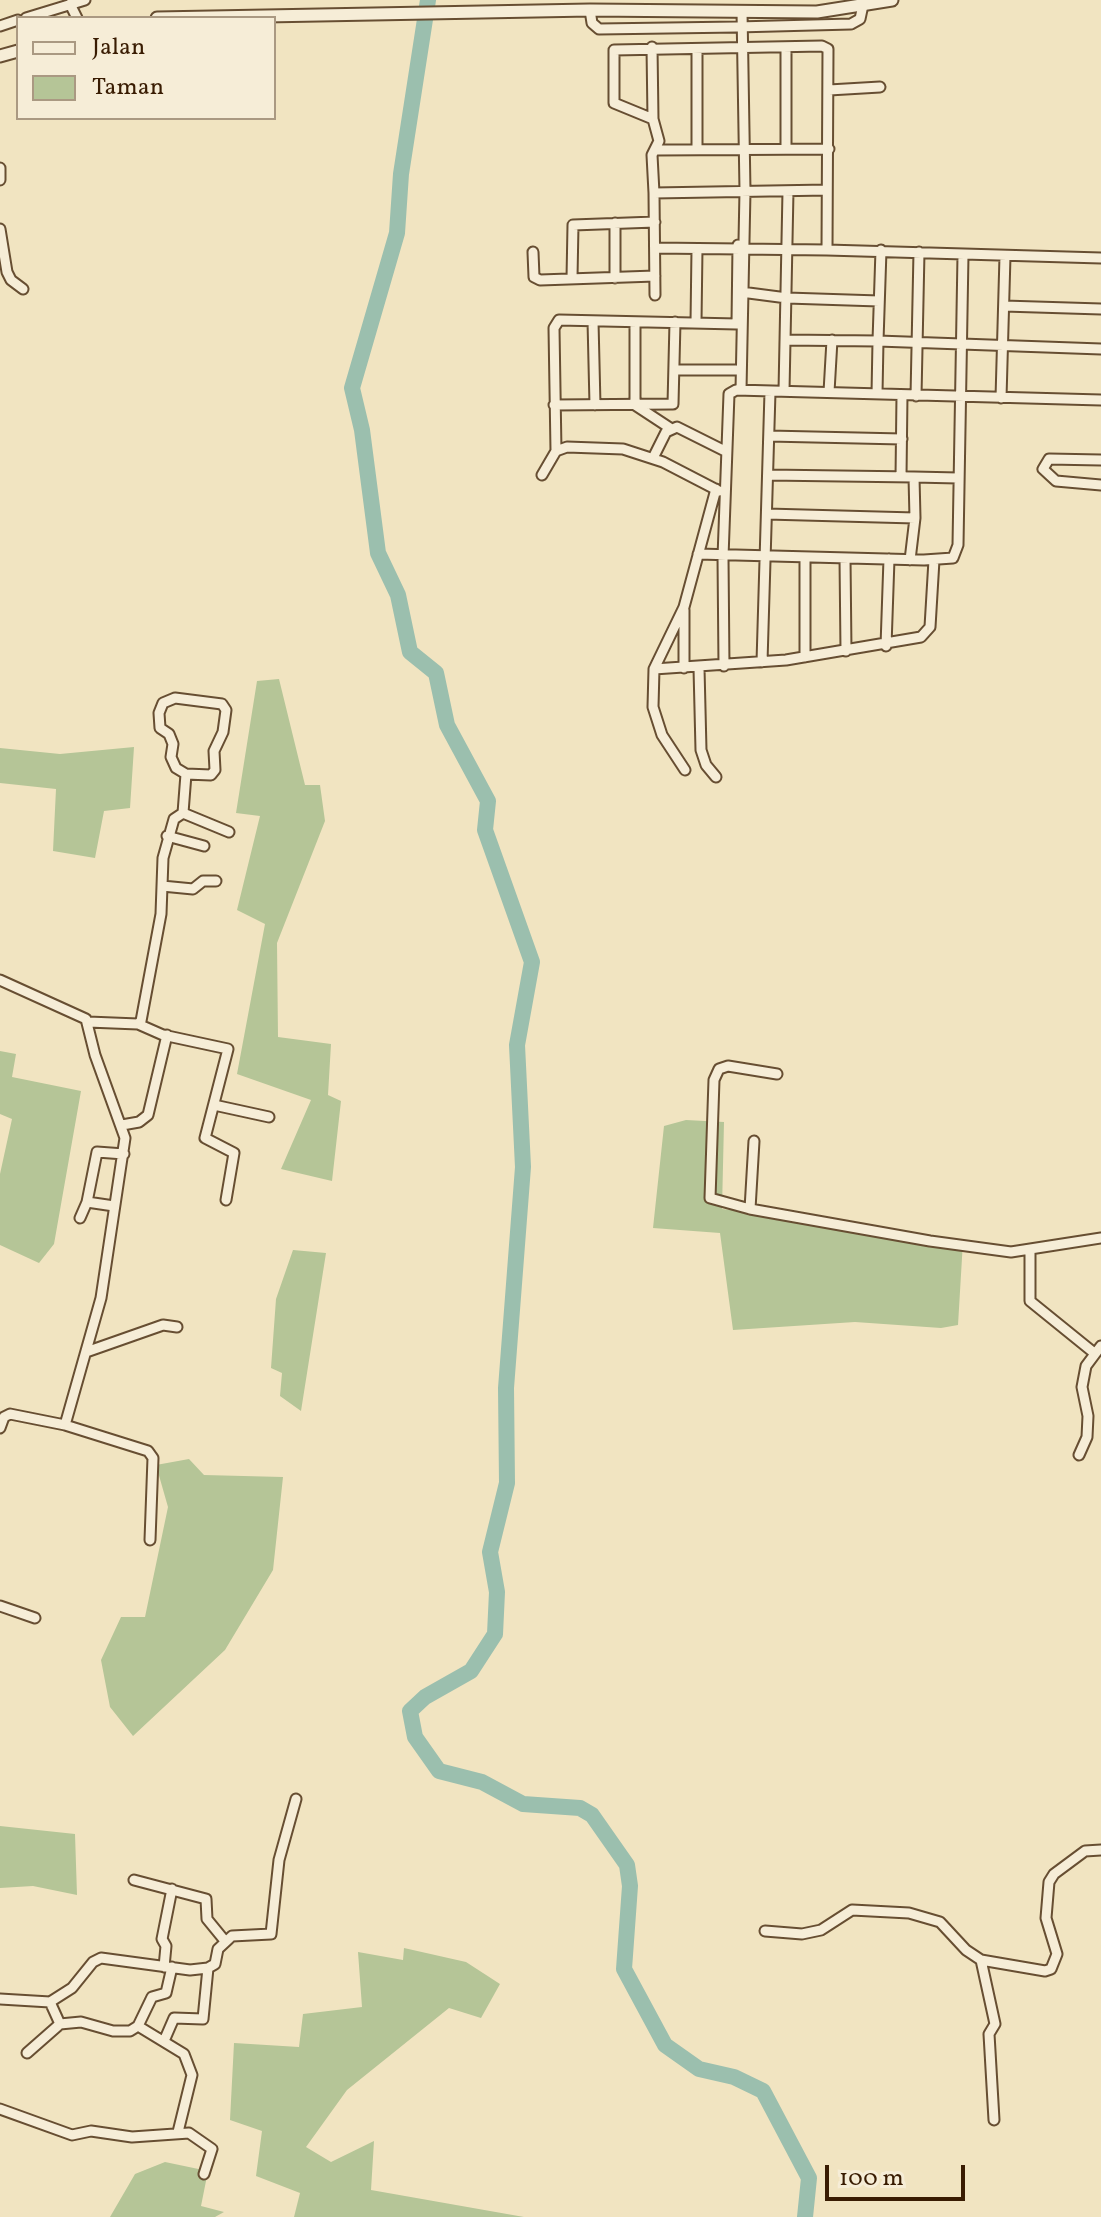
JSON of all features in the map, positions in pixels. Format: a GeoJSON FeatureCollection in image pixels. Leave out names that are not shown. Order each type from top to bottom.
{"type":"FeatureCollection","features":[{"type":"Feature","properties":{"kind":"street"},"geometry":{"type":"LineString","coordinates":[[38,16],[74,10],[85,0]]}},
{"type":"Feature","properties":{"kind":"street"},"geometry":{"type":"LineString","coordinates":[[249,16],[590,10],[817,12],[892,0]]}},
{"type":"Feature","properties":{"kind":"street"},"geometry":{"type":"LineString","coordinates":[[590,10],[592,23],[599,29],[739,27],[857,22],[863,5]]}},
{"type":"Feature","properties":{"kind":"street"},"geometry":{"type":"LineString","coordinates":[[738,390],[742,192],[739,11]]}},
{"type":"Feature","properties":{"kind":"street"},"geometry":{"type":"LineString","coordinates":[[817,12],[818,25]]}},
{"type":"Feature","properties":{"kind":"street"},"geometry":{"type":"LineString","coordinates":[[653,119],[614,103],[611,52],[652,47],[739,50],[822,46],[828,49],[827,250]]}},
{"type":"Feature","properties":{"kind":"street"},"geometry":{"type":"LineString","coordinates":[[652,47],[653,119],[659,141],[652,155],[655,295]]}},
{"type":"Feature","properties":{"kind":"street"},"geometry":{"type":"LineString","coordinates":[[786,48],[786,149]]}},
{"type":"Feature","properties":{"kind":"street"},"geometry":{"type":"LineString","coordinates":[[697,49],[697,150]]}},
{"type":"Feature","properties":{"kind":"street"},"geometry":{"type":"LineString","coordinates":[[829,90],[880,87]]}},
{"type":"Feature","properties":{"kind":"street"},"geometry":{"type":"LineString","coordinates":[[656,150],[829,149]]}},
{"type":"Feature","properties":{"kind":"street"},"geometry":{"type":"LineString","coordinates":[[0,168],[0,180]]}},
{"type":"Feature","properties":{"kind":"street"},"geometry":{"type":"LineString","coordinates":[[654,193],[827,190]]}},
{"type":"Feature","properties":{"kind":"street"},"geometry":{"type":"LineString","coordinates":[[784,391],[788,191]]}},
{"type":"Feature","properties":{"kind":"street"},"geometry":{"type":"LineString","coordinates":[[572,278],[573,225],[655,222]]}},
{"type":"Feature","properties":{"kind":"street"},"geometry":{"type":"LineString","coordinates":[[615,223],[615,278]]}},
{"type":"Feature","properties":{"kind":"street"},"geometry":{"type":"LineString","coordinates":[[0,229],[7,272],[11,280],[23,289]]}},
{"type":"Feature","properties":{"kind":"street"},"geometry":{"type":"LineString","coordinates":[[655,248],[881,250],[1101,258]]}},
{"type":"Feature","properties":{"kind":"street"},"geometry":{"type":"LineString","coordinates":[[696,322],[697,249]]}},
{"type":"Feature","properties":{"kind":"street"},"geometry":{"type":"LineString","coordinates":[[877,394],[881,250]]}},
{"type":"Feature","properties":{"kind":"street"},"geometry":{"type":"LineString","coordinates":[[533,252],[536,279],[655,276]]}},
{"type":"Feature","properties":{"kind":"street"},"geometry":{"type":"LineString","coordinates":[[916,396],[919,252]]}},
{"type":"Feature","properties":{"kind":"street"},"geometry":{"type":"LineString","coordinates":[[698,554],[767,558],[953,558],[958,545],[963,255]]}},
{"type":"Feature","properties":{"kind":"street"},"geometry":{"type":"LineString","coordinates":[[1001,398],[1005,256]]}},
{"type":"Feature","properties":{"kind":"street"},"geometry":{"type":"LineString","coordinates":[[741,292],[787,298],[879,301]]}},
{"type":"Feature","properties":{"kind":"street"},"geometry":{"type":"LineString","coordinates":[[738,390],[737,324],[741,292]]}},
{"type":"Feature","properties":{"kind":"street"},"geometry":{"type":"LineString","coordinates":[[1004,306],[1101,309]]}},
{"type":"Feature","properties":{"kind":"street"},"geometry":{"type":"LineString","coordinates":[[593,321],[595,405]]}},
{"type":"Feature","properties":{"kind":"street"},"geometry":{"type":"LineString","coordinates":[[635,322],[635,405]]}},
{"type":"Feature","properties":{"kind":"street"},"geometry":{"type":"LineString","coordinates":[[554,405],[674,403],[675,322]]}},
{"type":"Feature","properties":{"kind":"street"},"geometry":{"type":"LineString","coordinates":[[542,475],[556,451],[555,323],[737,324]]}},
{"type":"Feature","properties":{"kind":"street"},"geometry":{"type":"LineString","coordinates":[[785,340],[1101,349]]}},
{"type":"Feature","properties":{"kind":"street"},"geometry":{"type":"LineString","coordinates":[[829,392],[832,340]]}},
{"type":"Feature","properties":{"kind":"street"},"geometry":{"type":"LineString","coordinates":[[674,370],[736,370]]}},
{"type":"Feature","properties":{"kind":"street"},"geometry":{"type":"LineString","coordinates":[[724,666],[720,492],[729,394],[738,390],[1101,400]]}},
{"type":"Feature","properties":{"kind":"street"},"geometry":{"type":"LineString","coordinates":[[762,662],[770,392]]}},
{"type":"Feature","properties":{"kind":"street"},"geometry":{"type":"LineString","coordinates":[[901,477],[902,395]]}},
{"type":"Feature","properties":{"kind":"street"},"geometry":{"type":"LineString","coordinates":[[635,405],[670,428],[677,427],[725,451]]}},
{"type":"Feature","properties":{"kind":"street"},"geometry":{"type":"LineString","coordinates":[[653,458],[670,428]]}},
{"type":"Feature","properties":{"kind":"street"},"geometry":{"type":"LineString","coordinates":[[769,436],[902,439]]}},
{"type":"Feature","properties":{"kind":"street"},"geometry":{"type":"LineString","coordinates":[[556,451],[582,446],[623,449],[653,458],[720,492]]}},
{"type":"Feature","properties":{"kind":"street"},"geometry":{"type":"LineString","coordinates":[[1101,460],[1049,459],[1043,469],[1056,481],[1101,485]]}},
{"type":"Feature","properties":{"kind":"street"},"geometry":{"type":"LineString","coordinates":[[768,475],[958,478]]}},
{"type":"Feature","properties":{"kind":"street"},"geometry":{"type":"LineString","coordinates":[[910,560],[915,518],[914,477]]}},
{"type":"Feature","properties":{"kind":"street"},"geometry":{"type":"LineString","coordinates":[[685,770],[662,735],[653,707],[654,669],[684,607],[698,554],[720,492]]}},
{"type":"Feature","properties":{"kind":"street"},"geometry":{"type":"LineString","coordinates":[[767,514],[915,518]]}},
{"type":"Feature","properties":{"kind":"street"},"geometry":{"type":"LineString","coordinates":[[805,558],[805,657]]}},
{"type":"Feature","properties":{"kind":"street"},"geometry":{"type":"LineString","coordinates":[[845,558],[846,651]]}},
{"type":"Feature","properties":{"kind":"street"},"geometry":{"type":"LineString","coordinates":[[886,646],[889,559]]}},
{"type":"Feature","properties":{"kind":"street"},"geometry":{"type":"LineString","coordinates":[[654,669],[699,668],[805,657],[886,646],[921,637],[928,631],[934,560]]}},
{"type":"Feature","properties":{"kind":"street"},"geometry":{"type":"LineString","coordinates":[[684,607],[684,668]]}},
{"type":"Feature","properties":{"kind":"street"},"geometry":{"type":"LineString","coordinates":[[699,668],[701,750],[706,765],[716,777]]}},
{"type":"Feature","properties":{"kind":"street"},"geometry":{"type":"LineString","coordinates":[[175,698],[222,704],[226,721],[214,751],[215,770],[211,775],[186,774],[176,768],[171,757],[173,744],[169,734],[160,728],[163,703],[175,698]]}},
{"type":"Feature","properties":{"kind":"street"},"geometry":{"type":"LineString","coordinates":[[183,813],[186,774]]}},
{"type":"Feature","properties":{"kind":"street"},"geometry":{"type":"LineString","coordinates":[[183,813],[229,832]]}},
{"type":"Feature","properties":{"kind":"street"},"geometry":{"type":"LineString","coordinates":[[138,1024],[145,1010],[167,836],[174,819],[183,813]]}},
{"type":"Feature","properties":{"kind":"street"},"geometry":{"type":"LineString","coordinates":[[167,836],[204,846]]}},
{"type":"Feature","properties":{"kind":"street"},"geometry":{"type":"LineString","coordinates":[[162,886],[193,889],[203,881],[216,881]]}},
{"type":"Feature","properties":{"kind":"street"},"geometry":{"type":"LineString","coordinates":[[0,980],[83,1016],[88,1022],[95,1055],[122,1125],[124,1154],[101,1298],[89,1351],[65,1425]]}},
{"type":"Feature","properties":{"kind":"street"},"geometry":{"type":"LineString","coordinates":[[88,1022],[138,1024],[167,1035],[228,1049],[205,1138],[231,1150],[235,1159],[226,1200]]}},
{"type":"Feature","properties":{"kind":"street"},"geometry":{"type":"LineString","coordinates":[[122,1125],[139,1122],[148,1115],[167,1035]]}},
{"type":"Feature","properties":{"kind":"street"},"geometry":{"type":"LineString","coordinates":[[777,1074],[728,1066],[719,1069],[714,1080],[710,1198],[750,1209],[930,1241],[1030,1251],[1101,1238]]}},
{"type":"Feature","properties":{"kind":"street"},"geometry":{"type":"LineString","coordinates":[[214,1105],[269,1117]]}},
{"type":"Feature","properties":{"kind":"street"},"geometry":{"type":"LineString","coordinates":[[750,1209],[754,1141]]}},
{"type":"Feature","properties":{"kind":"street"},"geometry":{"type":"LineString","coordinates":[[80,1218],[87,1202],[97,1152],[124,1154]]}},
{"type":"Feature","properties":{"kind":"street"},"geometry":{"type":"LineString","coordinates":[[87,1202],[114,1206]]}},
{"type":"Feature","properties":{"kind":"street"},"geometry":{"type":"LineString","coordinates":[[1030,1251],[1030,1301],[1097,1349],[1086,1366],[1082,1387],[1088,1424],[1079,1455]]}},
{"type":"Feature","properties":{"kind":"street"},"geometry":{"type":"LineString","coordinates":[[89,1351],[163,1325],[177,1327]]}},
{"type":"Feature","properties":{"kind":"street"},"geometry":{"type":"LineString","coordinates":[[0,1406],[8,1414],[65,1425],[148,1451],[153,1458],[150,1540]]}},
{"type":"Feature","properties":{"kind":"street"},"geometry":{"type":"LineString","coordinates":[[0,1428],[8,1414]]}},
{"type":"Feature","properties":{"kind":"street"},"geometry":{"type":"LineString","coordinates":[[0,1606],[35,1618]]}},
{"type":"Feature","properties":{"kind":"street"},"geometry":{"type":"LineString","coordinates":[[0,1999],[50,2002],[72,1988],[93,1962],[101,1958],[168,1967],[208,1968],[215,1964],[216,1953],[225,1941],[237,1934],[271,1934],[279,1860],[296,1799]]}},
{"type":"Feature","properties":{"kind":"street"},"geometry":{"type":"LineString","coordinates":[[765,1931],[802,1934],[821,1930],[852,1910],[909,1913],[940,1922],[966,1950],[981,1960],[1027,1970],[1051,1969],[1057,1954],[1046,1918],[1049,1882],[1054,1874],[1085,1851],[1101,1850]]}},
{"type":"Feature","properties":{"kind":"street"},"geometry":{"type":"LineString","coordinates":[[134,1880],[206,1899],[207,1919],[225,1941]]}},
{"type":"Feature","properties":{"kind":"street"},"geometry":{"type":"LineString","coordinates":[[27,2053],[60,2024],[81,2022],[123,2032],[138,2026],[152,1997],[166,1993],[168,1967],[166,1946],[162,1939],[172,1889]]}},
{"type":"Feature","properties":{"kind":"street"},"geometry":{"type":"LineString","coordinates":[[981,1960],[995,2024],[989,2034],[994,2120]]}},
{"type":"Feature","properties":{"kind":"street"},"geometry":{"type":"LineString","coordinates":[[164,2041],[174,2018],[203,2019],[208,1968]]}},
{"type":"Feature","properties":{"kind":"street"},"geometry":{"type":"LineString","coordinates":[[50,2002],[60,2024]]}},
{"type":"Feature","properties":{"kind":"street"},"geometry":{"type":"LineString","coordinates":[[138,2026],[184,2054],[192,2075],[178,2132]]}},
{"type":"Feature","properties":{"kind":"street"},"geometry":{"type":"LineString","coordinates":[[0,2109],[72,2135],[98,2131],[132,2137],[189,2133],[211,2146],[204,2174]]}},
{"type":"Feature","properties":{"kind":"green space"},"geometry":{"type":"Polygon","coordinates":[[[279,679],[305,785],[320,785],[325,821],[277,943],[278,1037],[331,1044],[328,1095],[341,1101],[332,1181],[281,1169],[311,1100],[237,1074],[265,924],[237,910],[260,816],[236,813],[257,681],[279,679]]]}},
{"type":"Feature","properties":{"kind":"green space"},"geometry":{"type":"Polygon","coordinates":[[[134,747],[130,808],[104,811],[95,858],[53,851],[56,789],[0,783],[0,748],[60,754],[134,747]]]}},
{"type":"Feature","properties":{"kind":"green space"},"geometry":{"type":"Polygon","coordinates":[[[0,1051],[16,1054],[12,1077],[81,1091],[54,1244],[39,1263],[0,1245],[0,1174],[12,1119],[0,1114],[0,1051]]]}},
{"type":"Feature","properties":{"kind":"green space"},"geometry":{"type":"Polygon","coordinates":[[[686,1120],[724,1122],[722,1209],[846,1222],[963,1241],[958,1325],[941,1328],[855,1322],[733,1330],[720,1233],[653,1228],[664,1126],[686,1120]]]}},
{"type":"Feature","properties":{"kind":"green space"},"geometry":{"type":"Polygon","coordinates":[[[293,1250],[326,1253],[301,1411],[280,1396],[282,1373],[271,1368],[276,1299],[293,1250]]]}},
{"type":"Feature","properties":{"kind":"green space"},"geometry":{"type":"Polygon","coordinates":[[[189,1459],[204,1475],[283,1477],[273,1570],[225,1650],[133,1736],[110,1707],[101,1660],[121,1617],[145,1617],[168,1507],[156,1465],[189,1459]]]}},
{"type":"Feature","properties":{"kind":"green space"},"geometry":{"type":"Polygon","coordinates":[[[0,1826],[75,1834],[77,1895],[33,1886],[0,1888],[0,1826]]]}},
{"type":"Feature","properties":{"kind":"green space"},"geometry":{"type":"Polygon","coordinates":[[[404,1948],[466,1962],[500,1984],[481,2018],[449,2008],[347,2090],[306,2147],[331,2162],[374,2141],[371,2190],[524,2217],[294,2217],[300,2193],[256,2176],[262,2131],[230,2120],[234,2043],[299,2047],[303,2014],[362,2007],[358,1952],[403,1960],[404,1948]]]}},
{"type":"Feature","properties":{"kind":"green space"},"geometry":{"type":"Polygon","coordinates":[[[165,2162],[208,2171],[201,2206],[224,2212],[215,2217],[110,2217],[135,2174],[165,2162]]]}},
{"type":"Feature","properties":{"kind":"waterway"},"geometry":{"type":"LineString","coordinates":[[428,0],[401,174],[397,233],[352,388],[362,430],[378,553],[398,595],[410,652],[436,673],[447,725],[488,801],[485,830],[532,962],[517,1045],[523,1167],[506,1388],[507,1483],[490,1552],[497,1592],[495,1634],[471,1671],[425,1697],[410,1711],[415,1737],[439,1771],[482,1782],[523,1804],[580,1808],[592,1815],[627,1865],[630,1886],[624,1969],[665,2045],[699,2069],[734,2077],[763,2091],[809,2178],[805,2217]]}}]}
